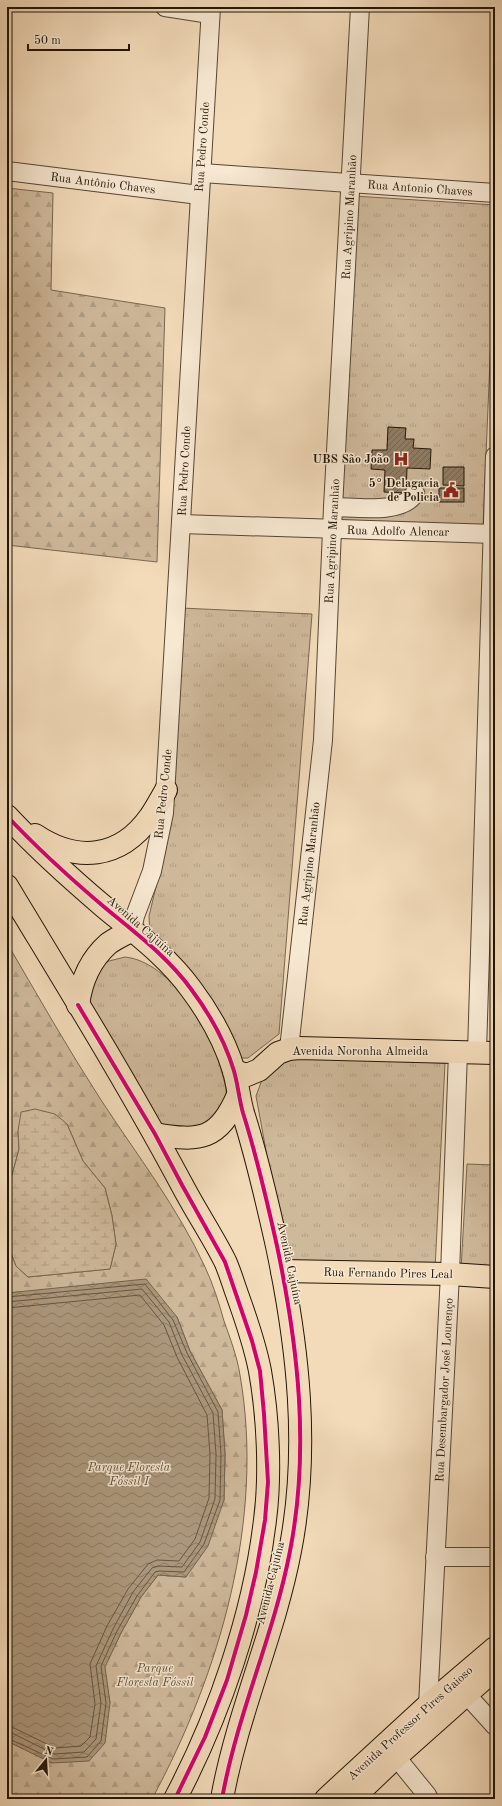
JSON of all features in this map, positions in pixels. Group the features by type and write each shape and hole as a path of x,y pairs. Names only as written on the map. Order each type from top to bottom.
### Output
{"main road":[{"path":"7,816 39,838 56,846 71,852 97,854 116,847 132,836 150,817 166,790"},
{"name":"Avenida Cajuína","path":"7,816 41,850 163,956 190,988 217,1029 234,1071 238,1096 268,1202 290,1312 296,1360 299,1442 297,1506 290,1552 276,1607 240,1725 223,1796"},
{"name":"Avenida Cajuína","path":"7,886 155,1134 226,1262 260,1370 267,1461 265,1520 246,1615 227,1680 205,1738 175,1799"},
{"path":"78,1005 82,982 92,963 108,944 132,930"},
{"name":"Avenida Noronha Almeida","path":"234,1071 247,1075 259,1070 278,1053 289,1049 477,1052"},
{"path":"155,1134 180,1138 196,1138 208,1134 224,1123 231,1113 238,1096"},
{"name":"Rua Fernando Pires Leal","path":"282,1271 450,1274 495,1277"},
{"name":"Avenida Professor Pires Gaioso","path":"326,1799 385,1760 428,1705 495,1648"},
{"path":"352,1799 385,1760 467,1694 495,1669"}],"street":[{"path":"165,7 211,10"},
{"name":"Rua Agripino Maranhão","path":"289,1049 323,740 333,507 360,7"},
{"name":"Rua Pedro Conde","path":"132,930 135,916 152,871 161,836 166,790 199,195 202,173 211,10"},
{"name":"Rua Antônio Chaves","path":"7,171 199,195"},
{"name":"Rua Antonio Chaves","path":"202,173 495,193"},
{"name":"Rua Desembargador José Lourenço","path":"428,1705 450,1274 477,1052 494,534 495,456"},
{"path":"333,507 394,508 405,503 412,498 415,493"},
{"name":"Rua Adolfo Alencar","path":"181,524 494,534"},
{"path":"435,1556 495,1557"},
{"path":"467,1694 495,1726"},
{"path":"385,1760 427,1795 429,1799"}],"green space":[{"path":"7,188 53,193 51,290 165,308 157,562 7,545"},
{"path":"354,196 495,205 495,241 483,527 337,521"},
{"path":"181,608 312,614 279,1034 248,1058 240,1058 150,940 149,916 161,866"},
{"name":"Parque Floresta Fóssil","path":"7,943 89,1081 170,1203 194,1245 208,1273 216,1294 239,1368 246,1429 246,1484 241,1539 231,1594 216,1647 198,1700 176,1751 152,1799 7,1799 7,1741 52,1763 110,1703 104,1667 141,1597 158,1575 186,1577 224,1500 225,1454 222,1410 190,1351 177,1317 20,1292 7,1293 7,1242 16,1266 28,1277 110,1269 116,1244 112,1216 105,1188 83,1161 67,1124 18,1131 19,1149 7,1194"},
{"path":"125,957 142,962 159,971 174,985 199,1020 217,1056 226,1088 225,1102 220,1111 200,1130 161,1127 85,1000 102,965 109,961"},
{"path":"282,1058 445,1063 435,1270 286,1260 256,1096 263,1077"},
{"path":"35,1109 55,1114 67,1124 83,1161 105,1188 112,1216 116,1244 110,1269 28,1277 16,1266 7,1242 7,1194 19,1149 18,1131 21,1112"},
{"path":"467,1164 495,1165 495,1271 461,1269"}],"water":[{"path":"146,1279 177,1317 190,1351 222,1410 225,1454 224,1500 208,1546 186,1577 158,1575 141,1597 121,1633 105,1667 110,1703 105,1743 89,1761 52,1763 7,1741 7,1293"}],"building":[{"name":"UBS São João","path":"388,427 406,428 405,439 414,439 413,448 431,449 430,469 407,468 406,493 384,492 385,470 371,469 372,450 387,450"},
{"path":"443,467 464,467 464,486 443,485"},
{"path":"439,488 464,488 464,502 439,502"}],"cycle path":[{"path":"7,816 66,874 161,955 182,977 204,1008 221,1038 234,1071 242,1108 266,1196 277,1246 291,1322 299,1398 300,1436 296,1513 290,1551 275,1613 237,1736 222,1799"},
{"path":"78,1005 155,1134 225,1262 252,1341 260,1371 268,1482 265,1520 256,1572 246,1615 227,1680 205,1737 175,1799"}],"place":[{"name":"UBS São João","path":"401,459"},
{"name":"5° Delagacia de Policia","path":"451,490"}],"park label":[{"name":"Parque Floresta Fóssil I","path":"129,1474"}]}
